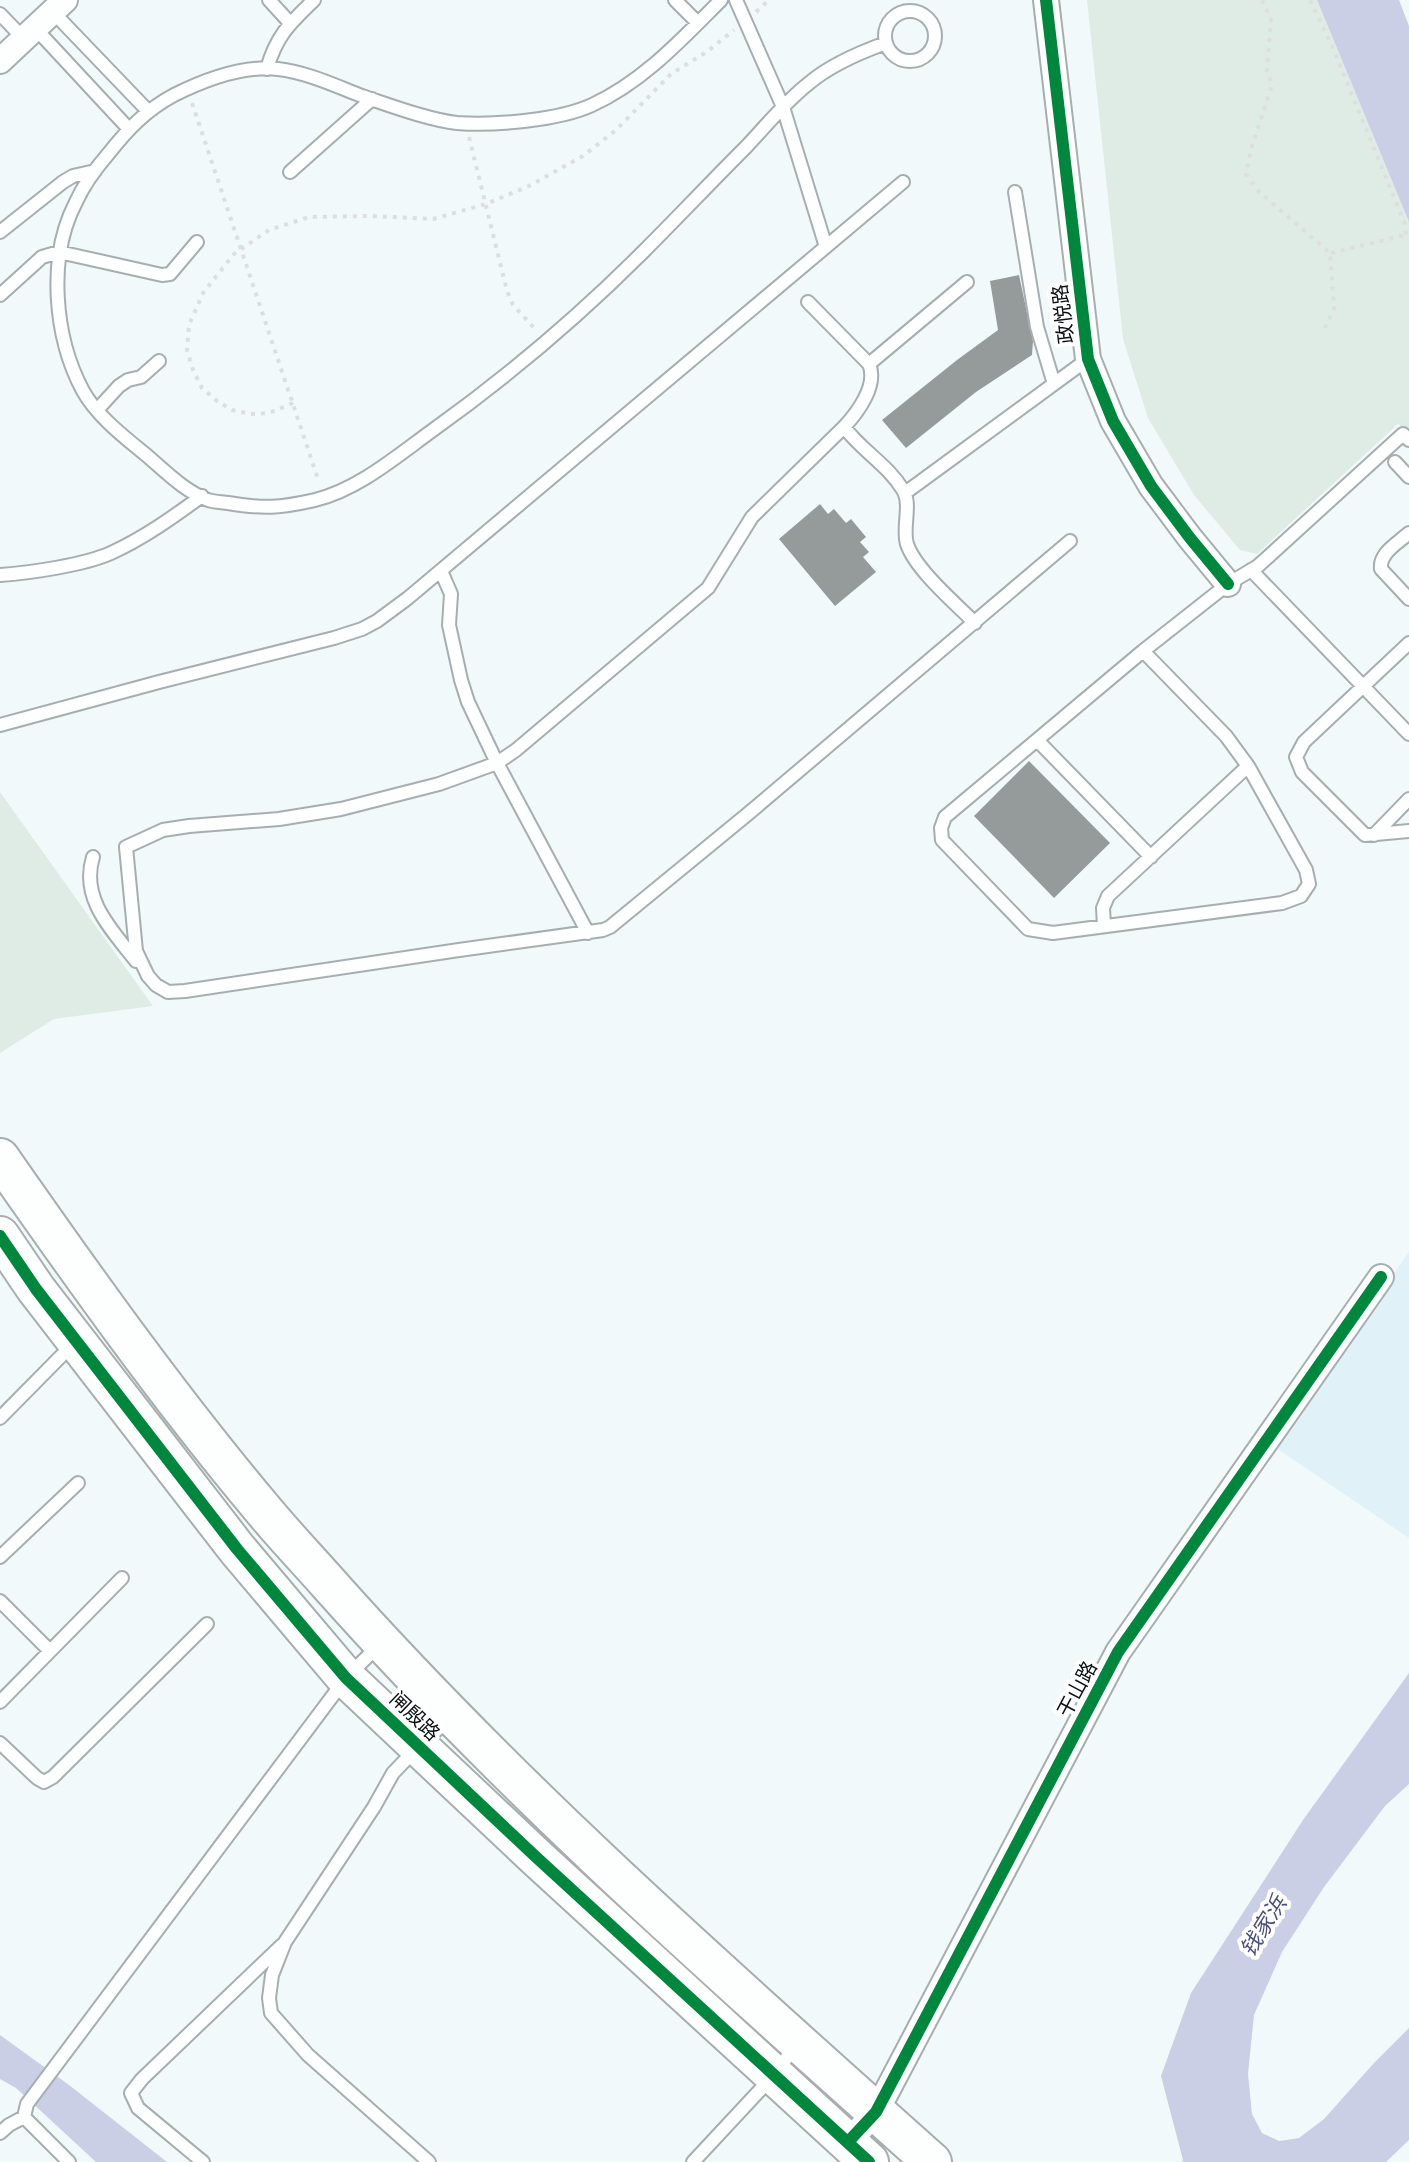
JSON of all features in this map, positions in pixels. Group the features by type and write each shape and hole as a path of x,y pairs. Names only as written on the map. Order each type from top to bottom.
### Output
{"main road":[{"name":"闸殷路","path":"0,1158 190,1419 262,1508 381,1642 626,1887 932,2162"},
{"name":"闸殷路","path":"0,1236 36,1289 237,1549 346,1678 858,2152"}],"street":[{"name":"政悦路","path":"1046,0 1088,359 1113,421 1151,486 1228,584"},
{"path":"0,61 44,20"},
{"name":"干山路","path":"858,2152 876,2112 1118,1652 1381,1277"}],"lane":[{"path":"269,0 290,23"},
{"path":"267,69 272,49 290,23 314,0"},
{"path":"675,0 698,23"},
{"path":"721,0 677,44 627,85 589,107 534,120 455,123 280,69 255,69 208,81 148,111 128,128 95,171 74,205 59,252 57,304 69,360 85,396 127,439 182,485 208,500 280,508 324,498 360,481 496,384 640,255 808,83 862,51 886,43"},
{"path":"736,0 783,107 826,247"},
{"path":"906,11 926,17 932,23 935,35 932,48 917,61 894,56 886,43 886,27 892,19 906,11"},
{"path":"0,14 44,20 148,111"},
{"path":"44,20 128,128"},
{"path":"290,172 372,99"},
{"path":"0,232 73,176 95,171"},
{"path":"0,725 334,638 377,621 441,571 903,182"},
{"path":"1015,192 1037,327 1054,384"},
{"path":"0,295 42,257 59,252 162,275 170,274 197,242"},
{"path":"869,364 967,282"},
{"path":"148,976 136,951 126,847 163,830 279,819 341,809 439,784 497,763 708,588 752,517 844,427 865,399 872,371 869,364 808,302"},
{"path":"905,493 1088,359"},
{"path":"97,410 119,386 141,377 159,361"},
{"path":"844,427 857,444 889,472 905,493 906,540 913,557 975,623"},
{"path":"1143,651 1226,736 1248,766 1306,870 1309,884 1301,896 1282,903 1053,933 1028,929 942,840 941,828 945,817 1143,651 1228,584 1251,570 1403,434 1409,440"},
{"path":"1395,462 1409,477"},
{"path":"0,575 60,566 108,554 153,531 202,496"},
{"path":"1409,533 1380,562 1381,569 1409,599"},
{"path":"93,857 90,883 103,917 148,976 168,992 603,930 1070,541"},
{"path":"1251,570 1409,734"},
{"path":"441,571 451,594 449,625 468,702 588,933"},
{"path":"1409,644 1304,742 1296,757 1302,772 1365,835 1409,831"},
{"path":"1037,740 1151,857"},
{"path":"1104,926 1103,908 1108,896 1248,766"},
{"path":"1374,835 1409,799"},
{"path":"0,1418 76,1340"},
{"path":"0,1557 78,1483"},
{"path":"0,1702 122,1578"},
{"path":"0,1601 50,1651"},
{"path":"0,1743 37,1778 44,1782 53,1777 207,1624"},
{"path":"3,2125 25,2110 346,1678 381,1642"},
{"path":"429,2162 308,2055 271,2013 269,1998 272,1975 285,1942 393,1773 452,1716"},
{"path":"203,2162 138,2108 131,2093 285,1942"},
{"path":"699,2159 774,2075 798,2042"},
{"path":"25,2110 69,2162"}],"path":[{"path":"293,403 269,413 250,414 232,410 202,388 193,370 187,350 189,325 203,293 234,254 269,230 309,217 433,219 486,204 529,186 583,156 616,130 671,74 708,51 769,0"},
{"path":"1262,0 1271,20 1267,70 1272,85 1246,174 1258,191 1330,253 1334,309 1323,332"},
{"path":"1310,0 1332,46 1408,237 1330,253"},
{"path":"187,90 324,498"},
{"path":"466,122 507,291 513,305 546,341"}],"shaded area":[{"path":"1087,0 1317,0 1409,222 1409,434 1398,424 1257,554 1240,550 1194,495 1148,418 1123,339"},
{"path":"0,792 153,1006 54,1019 0,1053"},
{"path":"1409,1252 1409,1538 1273,1446"}],"water":[{"path":"1317,0 1399,0 1409,26 1409,222"},
{"name":"钱家浜","path":"1409,1673 1409,1784 1385,1806 1324,1887 1282,1952 1254,2015 1248,2074 1252,2114 1262,2133 1279,2141 1299,2138 1324,2119 1409,2028 1409,2140 1386,2162 1182,2162 1161,2076 1191,1993 1303,1820"},
{"path":"0,2035 167,2162 96,2162 16,2088 0,2079"}],"building":[{"path":"1019,275 1033,341 1032,355 976,392 906,448 882,420 998,330 990,281"},
{"path":"820,504 828,514 834,509 846,523 851,519 866,537 860,542 869,552 863,557 876,572 835,606 779,539"},
{"path":"1029,761 1110,843 1054,898 974,816"}],"cycle path":[{"path":"1046,0 1088,359 1113,421 1151,486 1228,584"},
{"path":"0,1236 36,1289 237,1549 346,1678 869,2162"},
{"path":"848,2142 876,2112 1118,1652 1381,1277"}]}
